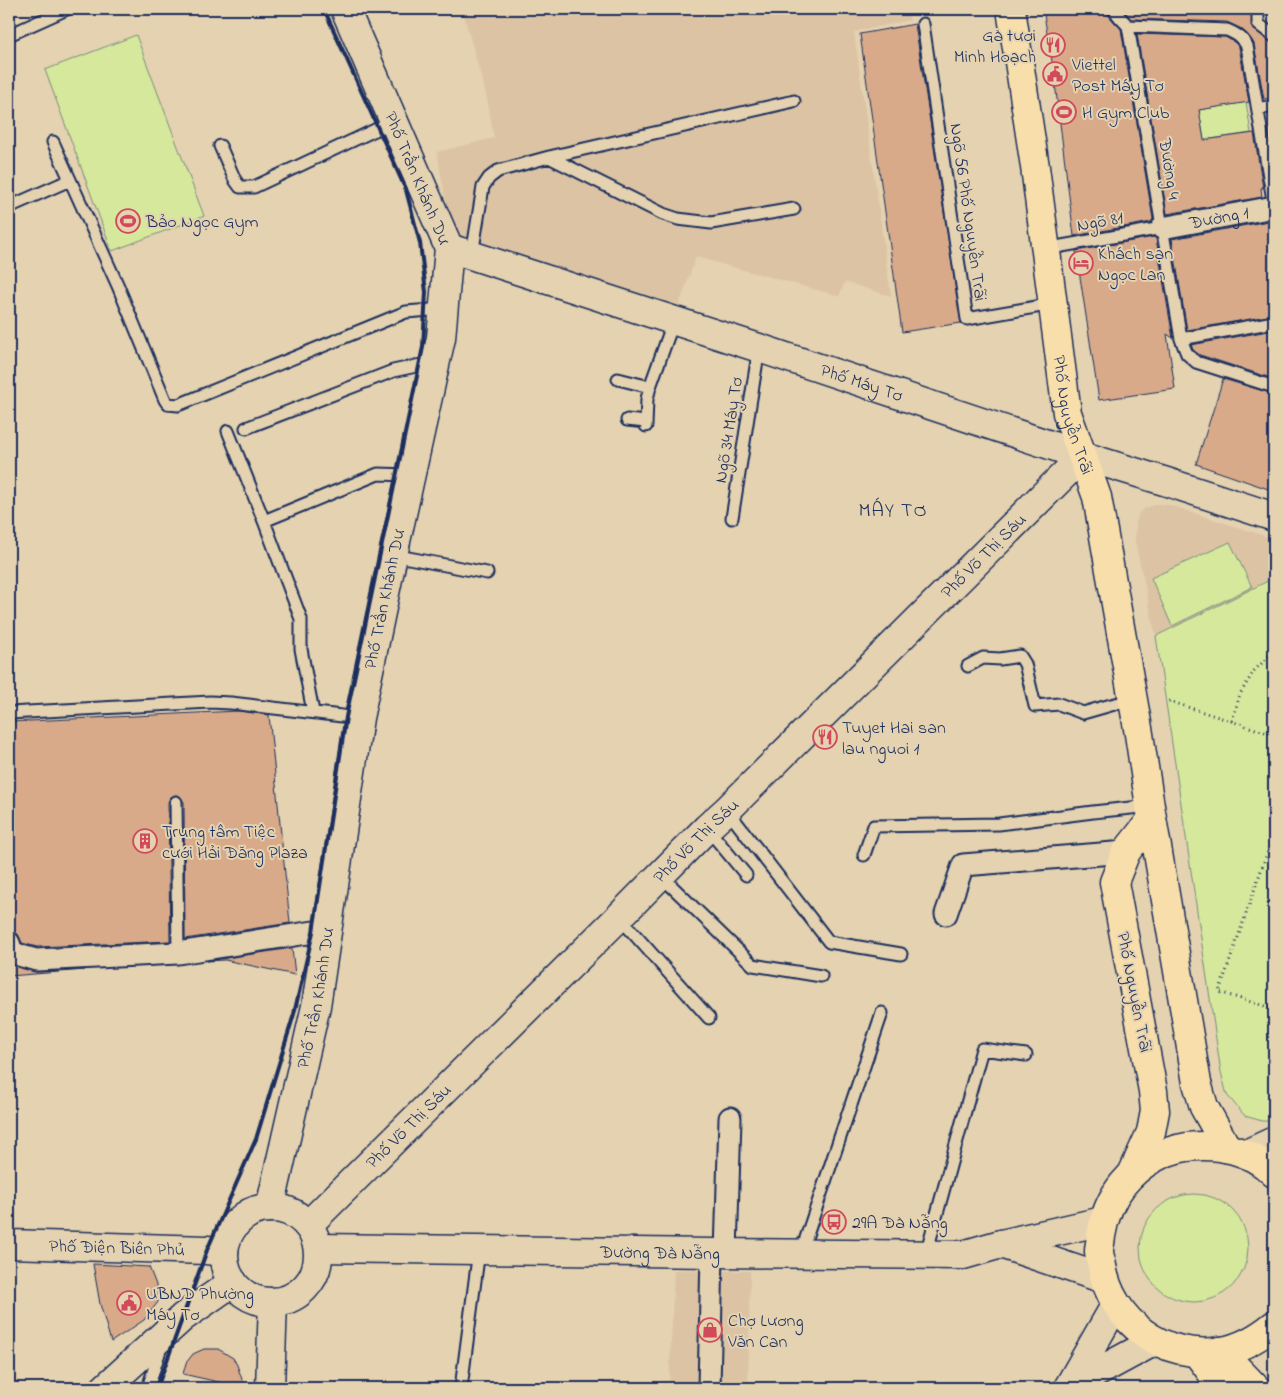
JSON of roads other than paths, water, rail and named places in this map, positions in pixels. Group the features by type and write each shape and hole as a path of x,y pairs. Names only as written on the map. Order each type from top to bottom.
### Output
{"main road":[{"name":"Phố Nguyễn Trãi","path":"1011,9 1035,167 1068,413 1097,497 1139,734 1197,1083 1204,1107 1236,1151"},
{"name":"Phố Nguyễn Trãi","path":"1133,1172 1151,1132 1155,1111 1153,1091 1114,882 1126,852 1151,812"},
{"path":"1274,1173 1268,1167 1236,1151 1202,1145 1177,1148 1153,1158 1133,1172 1114,1195 1103,1221 1099,1250 1104,1280 1116,1304 1133,1325 1155,1341 1175,1349 1209,1352 1242,1346 1262,1335 1274,1325"},
{"path":"1209,1352 1223,1388"},
{"path":"1209,1352 1256,1388"}],"street":[{"name":"Phố Trần Khánh Dư","path":"270,1208 316,1006 359,718 410,474 441,338 443,309 460,251 394,121 345,9"},
{"name":"Đường 1","path":"1162,228 1274,207"},
{"name":"Phố Máy Tơ","path":"460,251 1274,518"},
{"name":"Phố Võ Thị Sáu","path":"313,1236 619,917 1083,456"},
{"path":"946,914 963,865 1126,852"},
{"path":"9,942 12,952 36,960 178,953 327,930"},
{"path":"709,1388 730,1118"},
{"path":"1236,1151 1274,1141"},
{"path":"281,1208 291,1212 300,1218 313,1236 318,1260 315,1273 298,1294 286,1299 273,1302 258,1300 244,1293 233,1282 226,1270 224,1252 233,1226 240,1219 260,1209 281,1208"},
{"name":"Đường Đà Nẵng","path":"313,1236 479,1250 963,1254 1103,1221"},
{"name":"Phố Điện Biên Phủ","path":"9,1244 224,1252"},
{"path":"1001,1244 1104,1280"},
{"path":"106,1388 183,1317 233,1282"},
{"path":"270,1388 273,1302"},
{"path":"1116,1304 1068,1388 1155,1341"}],"lane":[{"path":"9,35 67,9"},
{"path":"1113,9 1118,17 1128,26 1227,30 1237,34 1244,40 1247,46 1274,207"},
{"path":"1258,9 1258,24 1274,36"},
{"name":"Ngõ 56 Phố Nguyễn Trãi","path":"923,24 968,319 1053,304"},
{"name":"Đường 4","path":"1128,26 1181,339"},
{"path":"460,251 483,187 489,178 498,171 549,157 794,101"},
{"path":"1258,109 1274,106"},
{"path":"220,146 240,187 254,187 394,121"},
{"path":"53,142 118,286 168,404 178,405 406,312 443,309"},
{"path":"549,157 663,214 678,219 711,223 794,209"},
{"path":"9,207 70,180"},
{"name":"Ngõ 81","path":"1045,249 1162,228"},
{"path":"627,420 646,424 647,399 650,386 674,320"},
{"path":"1274,322 1181,339 1187,354 1196,362 1274,387"},
{"name":"Ngõ 34 Máy Tơ","path":"732,518 759,348"},
{"path":"246,428 393,371 435,362"},
{"path":"618,379 650,386"},
{"path":"228,431 301,619 301,649 313,712"},
{"path":"264,520 378,474 410,474"},
{"path":"393,555 487,573"},
{"path":"968,666 983,658 1000,659 1020,656 1025,664 1035,706 1058,704 1084,713 1132,700"},
{"path":"9,713 210,702 359,718"},
{"path":"176,802 178,953"},
{"path":"727,810 829,942 901,954"},
{"path":"864,855 874,826 999,824 1094,812 1151,812"},
{"path":"707,828 746,875"},
{"path":"660,876 753,965 821,976"},
{"path":"619,917 709,1018"},
{"path":"803,1253 806,1238 882,1013"},
{"path":"926,1254 982,1049 1026,1055"},
{"path":"461,1388 479,1250"},
{"path":"148,1388 164,1335"}],"railway":[{"path":"157,1388 207,1250 256,1139 294,1014 313,932 346,717 423,347 426,292 420,243 406,190 324,9"}],"place":[{"name":"Gà tươi Minh Hoạch","path":"1053,45"},
{"name":"Viettel Post Máy Tơ","path":"1055,74"},
{"name":"H Gym Club","path":"1064,112"},
{"name":"Bảo Ngọc Gym","path":"128,221"},
{"name":"Khách sạn Ngọc Lan","path":"1081,263"},
{"name":"Tuyet Hai san lau nguoi 1","path":"825,737"},
{"name":"Trung tâm Tiệc cưới Hải Đăng Plaza","path":"145,841"},
{"name":"29A Đà Nẵng","path":"834,1222"},
{"name":"UBND Phường Máy Tơ","path":"129,1303"},
{"name":"Chợ Lương Văn Can","path":"710,1330"}],"district":[{"name":"MÁY TƠ","path":"893,509"}]}
